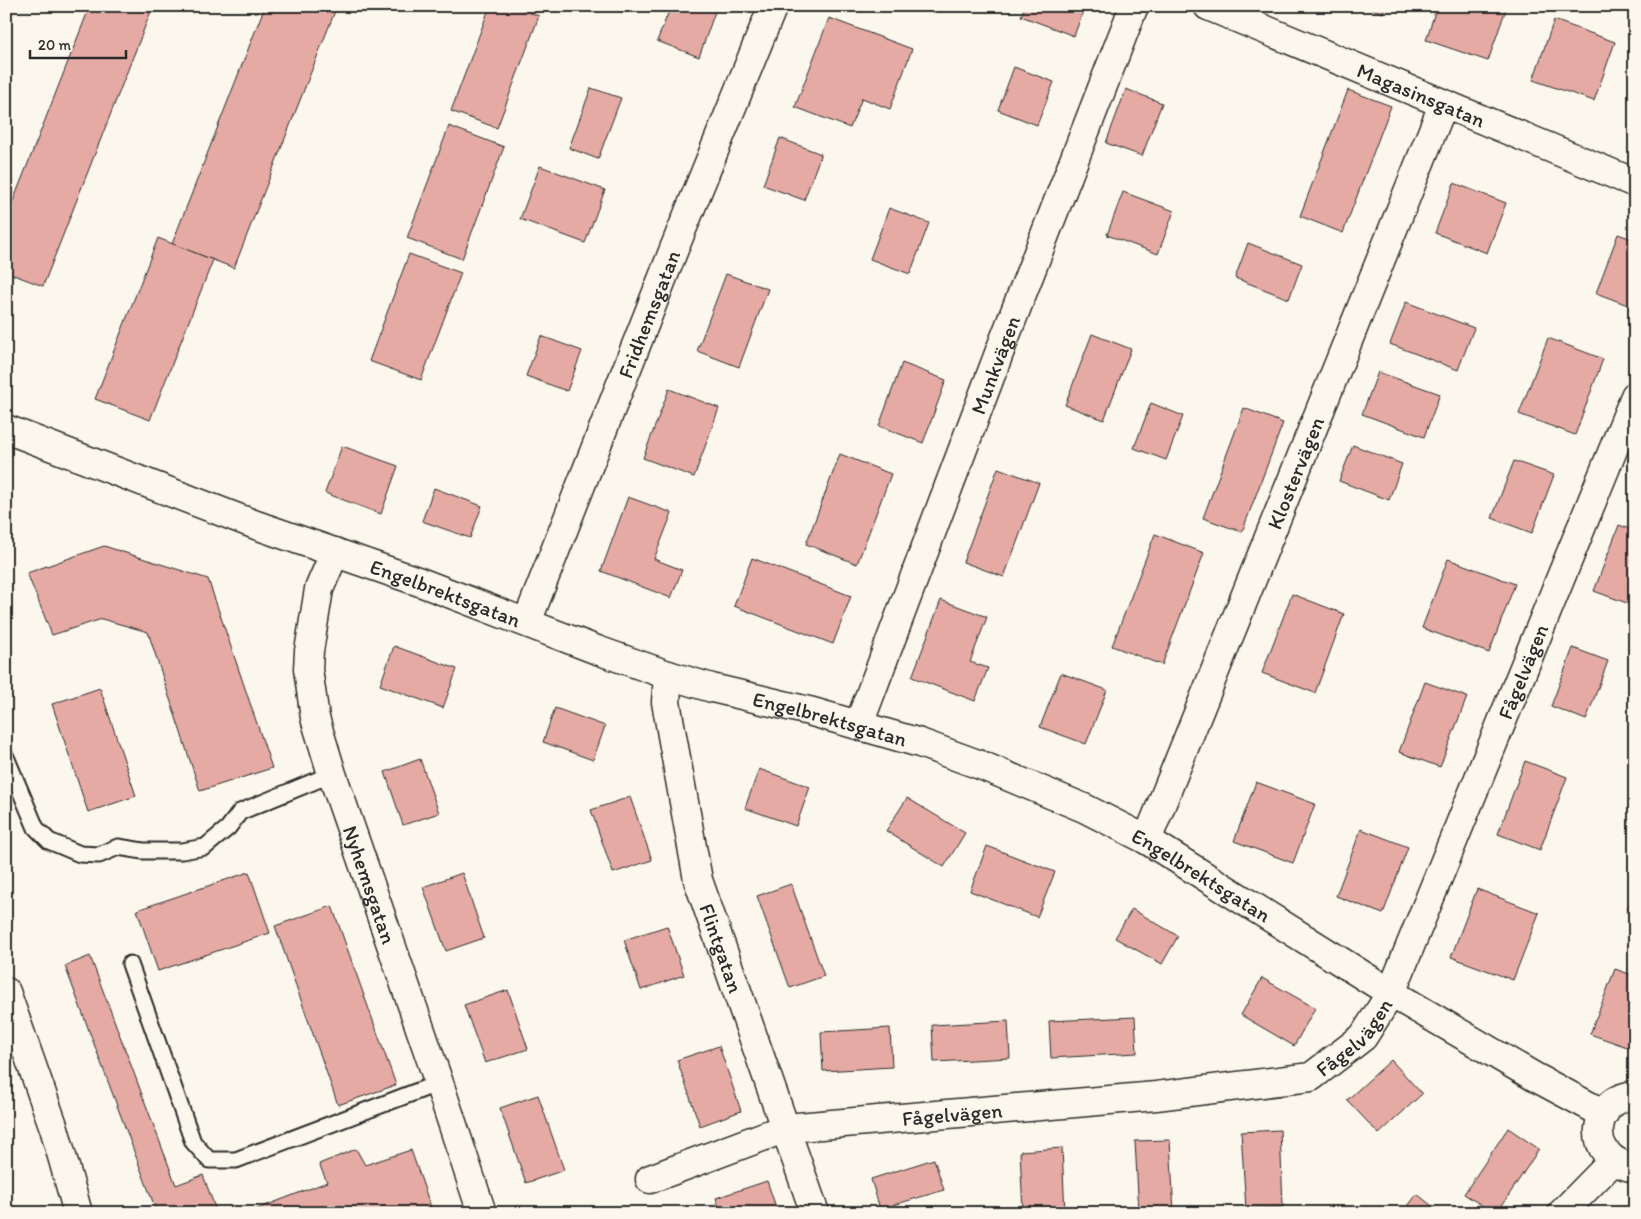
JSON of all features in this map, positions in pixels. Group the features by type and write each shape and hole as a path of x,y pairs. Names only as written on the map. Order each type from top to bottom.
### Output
{"street":[{"name":"Fridhemsgatan","path":"527,622 674,249 773,6"},
{"name":"Munkvägen","path":"859,724 1004,340 1134,6"},
{"name":"Magasinsgatan","path":"1208,6 1635,183"},
{"name":"Klostervägen","path":"1146,840 1443,105"},
{"name":"Fågelvägen","path":"650,1179 786,1128 1156,1096 1311,1077 1363,1037 1391,993 1635,396"},
{"name":"Engelbrektsgatan","path":"6,429 256,525 527,622 668,675 859,724 920,743 983,766 1084,808 1146,840 1391,993 1533,1076 1604,1114"},
{"name":"Nyhemsgatan","path":"334,552 319,589 309,651 308,670 315,718 332,774 482,1213"},
{"name":"Flintgatan","path":"668,675 666,702 698,880 815,1213"},
{"path":"6,992 54,1128 78,1213"},
{"path":"1562,1213 1624,1165 1606,1153 1601,1144 1599,1134 1600,1123 1611,1105 1620,1098 1635,1096"},
{"path":"54,1128 92,1213"}],"lane":[{"path":"6,757 36,828 49,841 80,854 99,855 118,847 153,852 182,851 205,847 228,828 240,812 332,774"},
{"path":"130,964 193,1142 209,1160 236,1160 439,1083"}],"building":[{"path":"90,6 153,6 43,286 6,272 6,219"},
{"path":"265,6 337,6 234,268 172,244"},
{"path":"490,6 513,6 539,16 497,128 451,111"},
{"path":"671,6 717,6 699,57 657,41"},
{"path":"1025,6 1085,6 1074,36 1021,16"},
{"path":"1364,6 1385,6 1383,13"},
{"path":"1437,6 1507,6 1488,61 1426,40"},
{"path":"829,18 912,49 890,109 862,98 850,128 795,107"},
{"path":"1554,20 1615,42 1594,101 1533,80"},
{"path":"1014,67 1054,82 1037,125 998,110"},
{"path":"591,88 621,98 598,159 569,148"},
{"path":"1126,89 1162,103 1142,156 1106,143"},
{"path":"1348,90 1391,106 1343,233 1300,216"},
{"path":"449,126 504,147 462,259 407,238"},
{"path":"780,138 821,154 804,200 763,185"},
{"path":"540,166 605,190 585,243 520,219"},
{"path":"1454,183 1506,203 1487,253 1435,233"},
{"path":"1123,192 1174,211 1158,254 1107,235"},
{"path":"889,208 929,223 910,274 870,259"},
{"path":"1618,234 1635,240 1635,303 1633,307 1596,293"},
{"path":"158,238 213,260 150,420 95,399"},
{"path":"1248,243 1302,264 1289,299 1235,278"},
{"path":"409,254 461,273 421,380 369,361"},
{"path":"726,274 768,289 739,367 697,351"},
{"path":"1406,302 1474,328 1458,370 1390,344"},
{"path":"1092,334 1131,349 1104,420 1065,405"},
{"path":"541,336 582,351 567,391 526,376"},
{"path":"1548,338 1603,359 1575,435 1519,414"},
{"path":"902,363 946,380 923,443 879,426"},
{"path":"1378,372 1440,394 1424,437 1362,414"},
{"path":"669,389 719,408 694,477 643,458"},
{"path":"1151,403 1183,416 1166,460 1134,448"},
{"path":"1244,408 1283,423 1242,532 1203,518"},
{"path":"1353,445 1402,464 1389,500 1339,481"},
{"path":"342,446 398,466 381,514 325,493"},
{"path":"840,454 891,474 857,564 806,544"},
{"path":"1514,461 1554,475 1532,533 1492,518"},
{"path":"998,468 1039,483 1004,577 963,562"},
{"path":"434,488 482,506 470,538 422,521"},
{"path":"628,497 672,513 654,559 682,570 671,598 601,571"},
{"path":"1619,525 1635,531 1635,606 1594,591"},
{"path":"1155,534 1204,553 1162,665 1112,646"},
{"path":"104,546 208,579 272,768 200,791 148,632 102,619 52,635 27,573"},
{"path":"752,558 851,596 833,644 734,606"},
{"path":"1448,559 1515,584 1489,653 1422,628"},
{"path":"1292,594 1344,614 1315,693 1262,673"},
{"path":"941,600 987,617 970,662 988,668 975,701 912,677"},
{"path":"394,646 457,669 443,708 380,685"},
{"path":"1573,648 1608,661 1586,720 1551,706"},
{"path":"1061,673 1107,690 1086,744 1040,727"},
{"path":"1425,682 1467,697 1440,767 1399,752"},
{"path":"100,688 136,796 88,812 52,704"},
{"path":"555,708 605,726 593,760 543,742"},
{"path":"420,759 439,813 403,825 385,772"},
{"path":"1525,761 1567,777 1540,850 1498,834"},
{"path":"759,769 810,787 796,826 745,808"},
{"path":"1256,782 1315,804 1293,863 1234,841"},
{"path":"630,797 652,860 613,873 591,810"},
{"path":"907,798 965,833 944,867 886,831"},
{"path":"1361,829 1408,847 1383,914 1336,896"},
{"path":"987,846 1055,872 1037,917 970,891"},
{"path":"249,872 270,933 158,971 137,910"},
{"path":"462,873 484,938 446,951 423,887"},
{"path":"791,884 824,976 790,988 757,896"},
{"path":"1635,888 1635,916 1626,912"},
{"path":"1477,889 1539,913 1513,980 1451,957"},
{"path":"332,906 396,1085 338,1105 275,926"},
{"path":"1132,909 1178,936 1162,964 1115,938"},
{"path":"667,926 684,975 641,990 624,940"},
{"path":"90,956 176,1185 203,1175 217,1213 157,1213 65,966"},
{"path":"1615,969 1635,976 1635,1035 1630,1048 1590,1034"},
{"path":"1262,978 1315,1008 1294,1046 1241,1015"},
{"path":"508,990 528,1049 485,1063 464,1005"},
{"path":"1135,1017 1137,1053 1051,1058 1049,1021"},
{"path":"1008,1021 1010,1058 934,1062 932,1025"},
{"path":"890,1028 892,1067 823,1071 821,1032"},
{"path":"719,1046 741,1111 700,1126 677,1060"},
{"path":"1391,1060 1422,1094 1379,1134 1347,1100"},
{"path":"538,1095 564,1170 526,1183 500,1108"},
{"path":"1508,1128 1539,1149 1497,1213 1494,1213 1464,1194"},
{"path":"1280,1130 1283,1207 1246,1209 1241,1132"},
{"path":"1170,1140 1174,1213 1139,1213 1135,1141"},
{"path":"1062,1148 1065,1213 1023,1213 1020,1151"},
{"path":"356,1149 365,1165 411,1150 433,1213 253,1213 252,1211 327,1182 319,1164"},
{"path":"934,1159 944,1190 880,1209 871,1179"},
{"path":"767,1181 778,1213 721,1213 716,1198"},
{"path":"1417,1194 1441,1213 1403,1213"}]}
